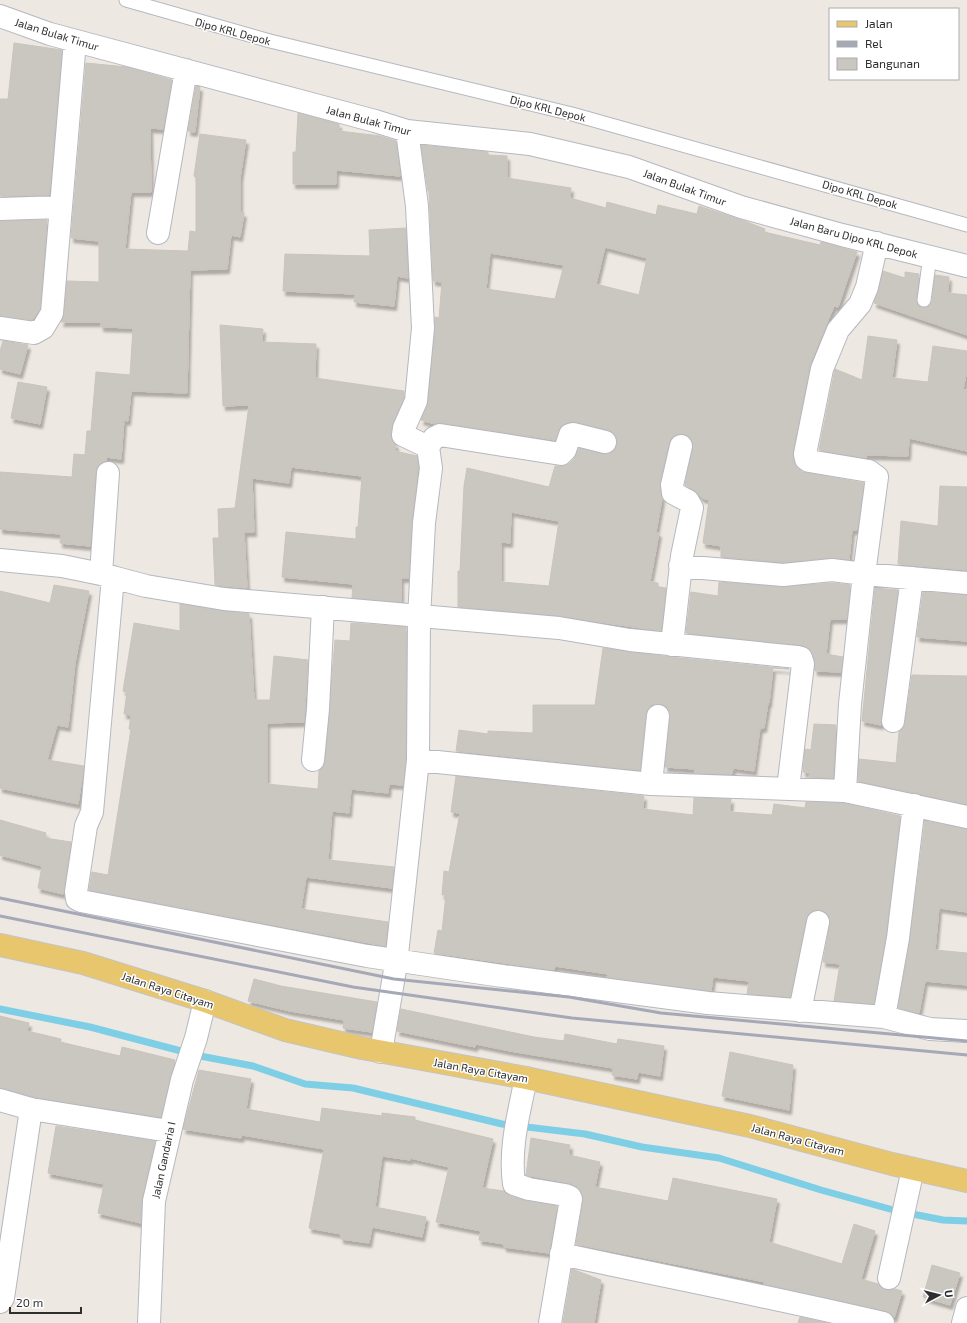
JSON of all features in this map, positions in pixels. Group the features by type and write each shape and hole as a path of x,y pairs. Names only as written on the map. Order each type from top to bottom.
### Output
{"main road":[{"name":"Jalan Raya Citayam","path":"0,945 83,963 205,1001 284,1030 525,1084 750,1126 911,1175 967,1181"}],"street":[{"name":"Jalan Bulak Timur","path":"0,16 50,34 407,131 530,144 629,167 741,207"},
{"path":"0,328 34,333 43,328 52,313 75,41"},
{"path":"158,233 186,70"},
{"path":"407,131 417,206 422,328 416,401 404,428 403,436 428,447"},
{"path":"0,209 61,207"},
{"name":"Jalan Baru Dipo KRL Depok","path":"741,207 967,266"},
{"path":"846,791 850,704 864,574 877,477 869,471 808,461 805,454 822,370 838,330 860,304 867,287 877,243"},
{"path":"381,1052 396,960 418,760 419,618 424,523 431,468 428,447 434,438 440,435 561,454 565,450 570,435 573,434 605,442"},
{"path":"672,645 680,566 692,508 688,501 673,493 672,485 681,446"},
{"path":"108,473 107,575 92,812 86,826 76,892 77,899 158,917 396,960 708,1002 884,1017 930,1029 967,1031"},
{"path":"0,560 62,566 107,575 146,586 224,599 322,607 364,613 419,618 559,628 672,645 797,657 803,660 788,789"},
{"path":"680,566 783,575 832,570 967,583"},
{"path":"893,721 912,578"},
{"path":"313,760 318,709 322,607"},
{"path":"651,784 658,716"},
{"path":"418,760 651,784 846,791 967,818"},
{"path":"884,1017 898,938 914,805"},
{"path":"800,1011 818,922"},
{"name":"Jalan Gandaria I","path":"149,1323 154,1201 182,1080 196,1038 205,1001"},
{"path":"525,1084 513,1154 514,1184 518,1187 570,1197 550,1323"},
{"path":"0,1100 31,1109 169,1132"},
{"path":"0,1302 4,1292 31,1109"},
{"path":"889,1278 911,1175"},
{"path":"561,1254 685,1281 780,1299 883,1323"},
{"path":"963,1323 967,1308"}],"lane":[{"name":"Dipo KRL Depok","path":"126,0 270,41 572,114 967,225"},
{"path":"924,300 930,256"}],"building":[{"path":"14,43 62,50 49,195 0,196 0,99 8,99"},
{"path":"86,63 127,67 172,80 163,129 150,128 151,192 131,192 125,249 188,251 190,231 196,232 196,177 194,176 200,134 246,140 240,178 240,212 244,213 240,237 231,235 227,269 190,270 187,393 131,391 128,421 124,420 121,459 106,457 106,461 98,466 96,472 90,546 60,543 61,534 0,529 0,472 72,477 74,454 85,455 87,431 91,431 96,372 130,375 133,328 101,327 101,322 61,322 64,314 67,281 99,282 99,241 71,238"},
{"path":"196,86 200,87 195,132 188,131"},
{"path":"298,113 339,124 339,131 380,136 396,141 400,176 336,170 336,184 293,184 293,152 296,152"},
{"path":"421,145 488,152 488,155 507,156 507,178 571,188 570,198 606,208 607,202 656,215 658,205 697,214 699,206 765,229 764,232 820,245 821,242 857,252 838,307 834,306 810,364 793,452 794,462 802,472 864,483 857,530 852,530 849,560 831,558 783,562 721,557 721,546 703,543 709,500 702,498 694,490 685,485 693,443 689,437 683,434 678,434 672,437 669,443 660,482 662,499 656,532 659,533 650,582 658,583 658,587 666,588 661,631 560,616 458,607 458,571 460,571 464,486 467,468 549,487 555,466 565,466 570,463 574,459 579,448 608,454 614,450 617,445 617,439 614,433 608,430 576,422 569,422 561,426 555,440 442,423 435,424 421,420 428,402 435,317 439,318 442,282 433,281 428,191","holes":["605,247 647,258 639,295 596,284","490,253 564,265 555,299 486,289","511,512 559,521 549,586 501,582 501,542 510,543"]},
{"path":"47,220 40,309 32,320 0,316 0,221"},
{"path":"406,228 408,278 397,276 394,306 354,302 355,294 283,291 285,254 370,256 369,230"},
{"path":"883,271 905,278 905,272 919,274 916,299 919,306 923,308 930,305 932,301 935,275 949,277 948,293 967,295 967,335 874,303"},
{"path":"220,325 263,329 262,342 316,344 315,378 404,391 404,398 392,426 392,440 396,445 395,451 417,456 418,468 412,521 409,578 401,578 401,602 352,598 353,584 282,577 286,532 356,539 356,527 358,527 362,476 291,467 289,483 252,478 254,532 244,532 247,588 215,585 213,538 219,538 218,509 235,508 249,405 223,406"},
{"path":"868,336 897,340 892,378 928,382 933,346 967,351 967,370 963,390 967,390 967,451 909,438 908,456 866,455 866,458 819,450 835,369 862,380"},
{"path":"3,341 28,345 20,374 0,369 0,351"},
{"path":"18,382 47,387 40,424 11,418"},
{"path":"940,486 967,487 967,570 898,564 901,521 938,526"},
{"path":"719,582 782,587 832,583 850,585 847,619 830,619 826,654 843,657 841,672 815,671 813,654 804,646 686,633 691,592 718,596"},
{"path":"54,585 89,591 75,663 68,727 57,725 47,760 84,766 78,804 0,788 0,591 50,603"},
{"path":"875,588 898,590 881,725 862,721"},
{"path":"923,592 967,595 967,641 917,637"},
{"path":"180,604 249,614 254,700 270,700 274,656 308,660 304,722 267,723 267,784 318,789 319,771 323,767 325,761 335,640 350,641 351,623 406,627 406,759 403,785 389,784 388,793 351,789 349,813 332,811 328,860 394,867 392,888 306,877 301,909 388,922 385,946 89,890 92,872 108,875 131,729 129,729 131,715 124,714 127,692 123,691 134,623 180,631"},
{"path":"603,648 670,657 789,669 773,668 769,703 764,728 760,728 754,771 733,768 732,774 695,773 695,769 665,767 670,711 666,706 659,704 653,704 648,708 646,714 640,770 456,751 459,730 488,734 488,731 533,733 533,705 595,705"},
{"path":"912,675 967,676 967,804 858,781 859,759 896,763 899,732 905,723"},
{"path":"814,724 836,725 833,778 809,777 810,773 803,772 805,749 811,750"},
{"path":"456,776 644,796 643,809 693,815 694,798 731,799 730,812 772,815 774,804 805,808 806,802 843,803 900,816 886,936 874,1004 834,1001 840,964 823,962 830,918 827,913 820,910 814,910 809,913 806,920 790,997 747,994 749,981 713,977 711,991 709,991 607,977 608,974 555,966 554,970 434,953 438,930 442,931 446,895 442,895 444,871 449,872 460,813 451,812"},
{"path":"0,820 46,833 45,838 71,842 63,894 38,888 42,866 0,855"},
{"path":"925,821 967,829 967,912 939,908 935,950 967,953 967,985 925,981 919,1013 898,1008 910,939"},
{"path":"254,979 281,986 377,1002 372,1032 343,1028 344,1020 290,1011 248,1001"},
{"path":"401,1009 534,1037 564,1041 565,1034 617,1044 618,1039 664,1046 660,1076 638,1072 637,1079 612,1075 613,1068 476,1044 475,1047 397,1031"},
{"path":"0,1016 29,1023 27,1031 61,1039 60,1042 120,1056 122,1047 175,1060 161,1117 34,1097 0,1088"},
{"path":"730,1052 793,1065 789,1110 722,1096"},
{"path":"199,1070 251,1079 246,1109 320,1122 322,1108 382,1116 382,1113 415,1117 415,1120 493,1139 482,1188 504,1191 510,1196 527,1201 557,1206 549,1253 504,1247 504,1244 479,1240 481,1231 436,1222 449,1167 410,1158 410,1160 382,1156 375,1207 426,1217 422,1237 372,1227 369,1243 341,1239 341,1234 309,1228 324,1149 242,1135 241,1138 183,1129"},
{"path":"56,1126 155,1141 142,1198 141,1223 98,1213 104,1184 48,1173"},
{"path":"531,1138 570,1145 569,1155 600,1162 595,1187 668,1201 673,1178 777,1199 769,1242 842,1264 854,1224 875,1231 861,1279 878,1284 886,1290 895,1289 902,1291 894,1318 886,1311 764,1284 765,1282 576,1244 583,1201 582,1193 575,1186 569,1183 526,1175"},
{"path":"932,1265 960,1273 950,1305 923,1297"},
{"path":"572,1269 601,1280 594,1323 563,1323"},
{"path":"800,1317 827,1323 798,1323"}],"waterway":[{"path":"0,1009 90,1027 200,1056 253,1066 305,1084 353,1088 502,1124 585,1134 642,1147 719,1158 821,1190 897,1211 943,1220 967,1221"}],"railway":[{"path":"0,898 394,979 569,997 661,1013 967,1041"},
{"path":"0,916 353,987 572,1018 967,1055"}]}
